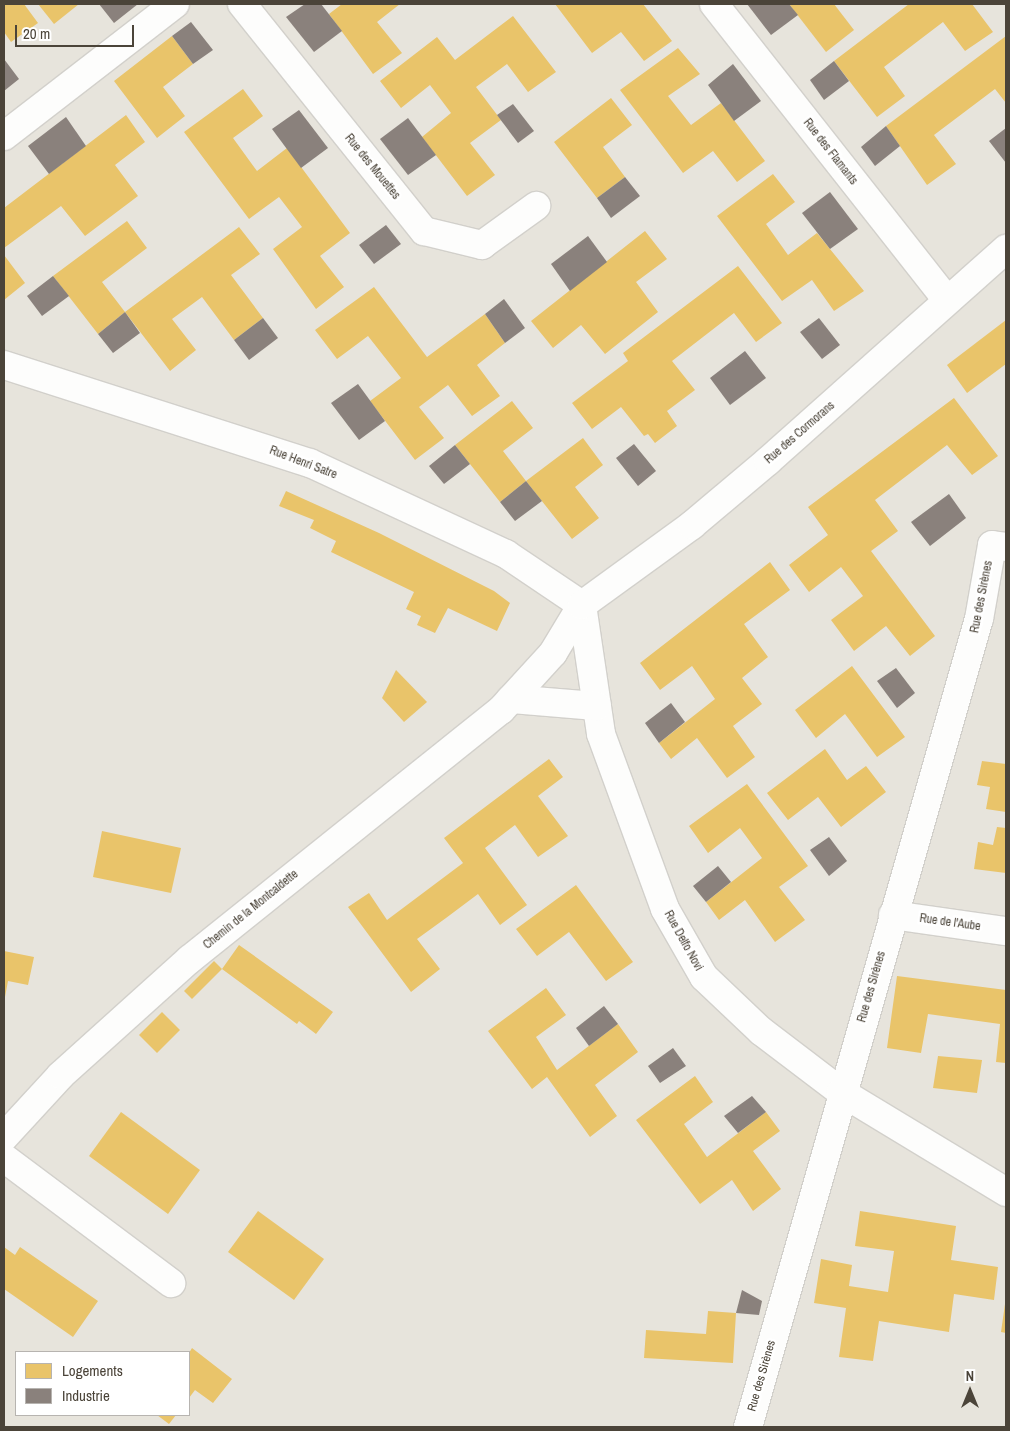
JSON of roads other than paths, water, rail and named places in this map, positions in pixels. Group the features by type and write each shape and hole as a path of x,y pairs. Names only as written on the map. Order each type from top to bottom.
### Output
{"street":[{"path":"4,136 175,4"},
{"name":"Rue des Mouettes","path":"242,4 424,231 482,245 536,206"},
{"name":"Rue des Flamants","path":"714,4 946,299"},
{"name":"Rue des Cormorans","path":"582,605 730,493 851,389 946,299 1006,249"},
{"name":"Rue Henri Satre","path":"4,365 310,463 506,554 582,605"},
{"name":"Rue des Sirènes","path":"748,1427 841,1092 999,546"},
{"name":"Chemin de la Montcaldette","path":"4,1137 62,1075 190,959 511,699 553,653 582,605"},
{"name":"Rue Delfo Novi","path":"582,605 600,734 665,909 704,977 761,1031 841,1092 1006,1192"},
{"path":"511,699 597,706"},
{"name":"Rue de l'Aube","path":"893,915 1006,931"},
{"path":"4,1158 172,1283"}]}
